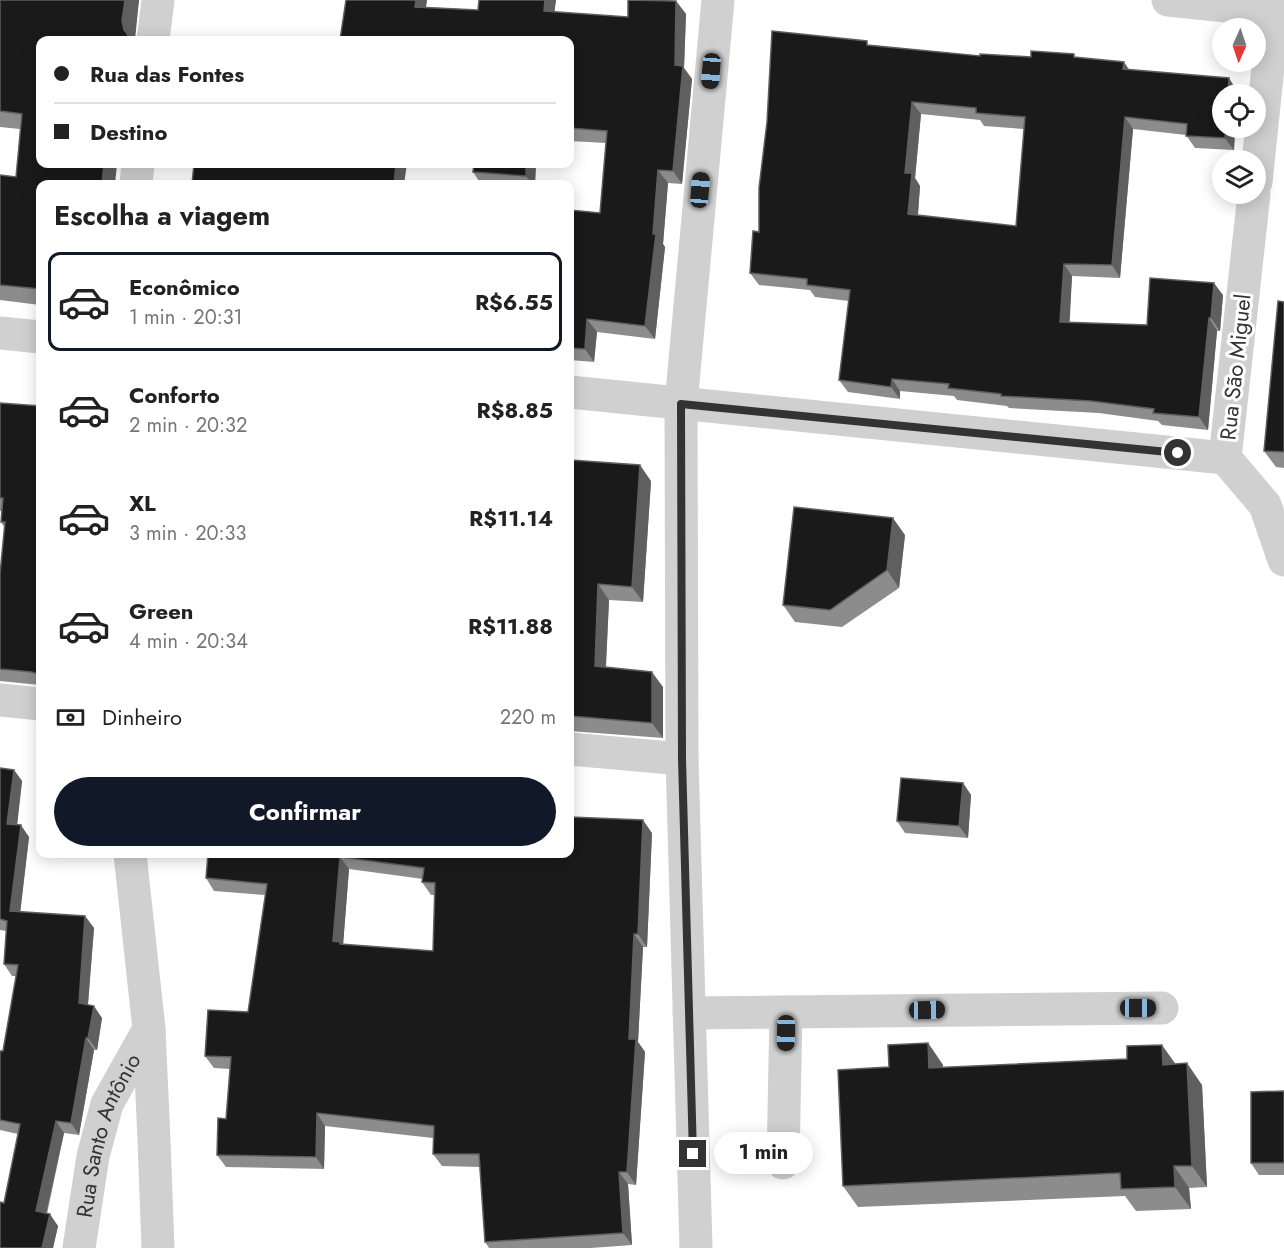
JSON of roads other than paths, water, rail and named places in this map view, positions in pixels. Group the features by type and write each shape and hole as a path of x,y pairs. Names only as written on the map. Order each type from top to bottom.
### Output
{"street":[{"path":"154,36 158,0"},
{"path":"696,1248 682,759 681,404 718,0"},
{"path":"1168,0 1275,6 1259,150"},
{"name":"Rua São Miguel","path":"1253,204 1226,458 1265,505 1284,560"},
{"path":"0,333 36,337"},
{"path":"574,392 1226,458"},
{"path":"0,700 36,704"},
{"path":"574,749 682,759"},
{"name":"Rua Santo Antônio","path":"130,858 148,1029 158,1248"},
{"path":"689,1013 1162,1008"},
{"path":"783,1163 786,1012"},
{"name":"Rua Santo Antônio","path":"79,1248 93,1156 107,1104 148,1029"}]}
